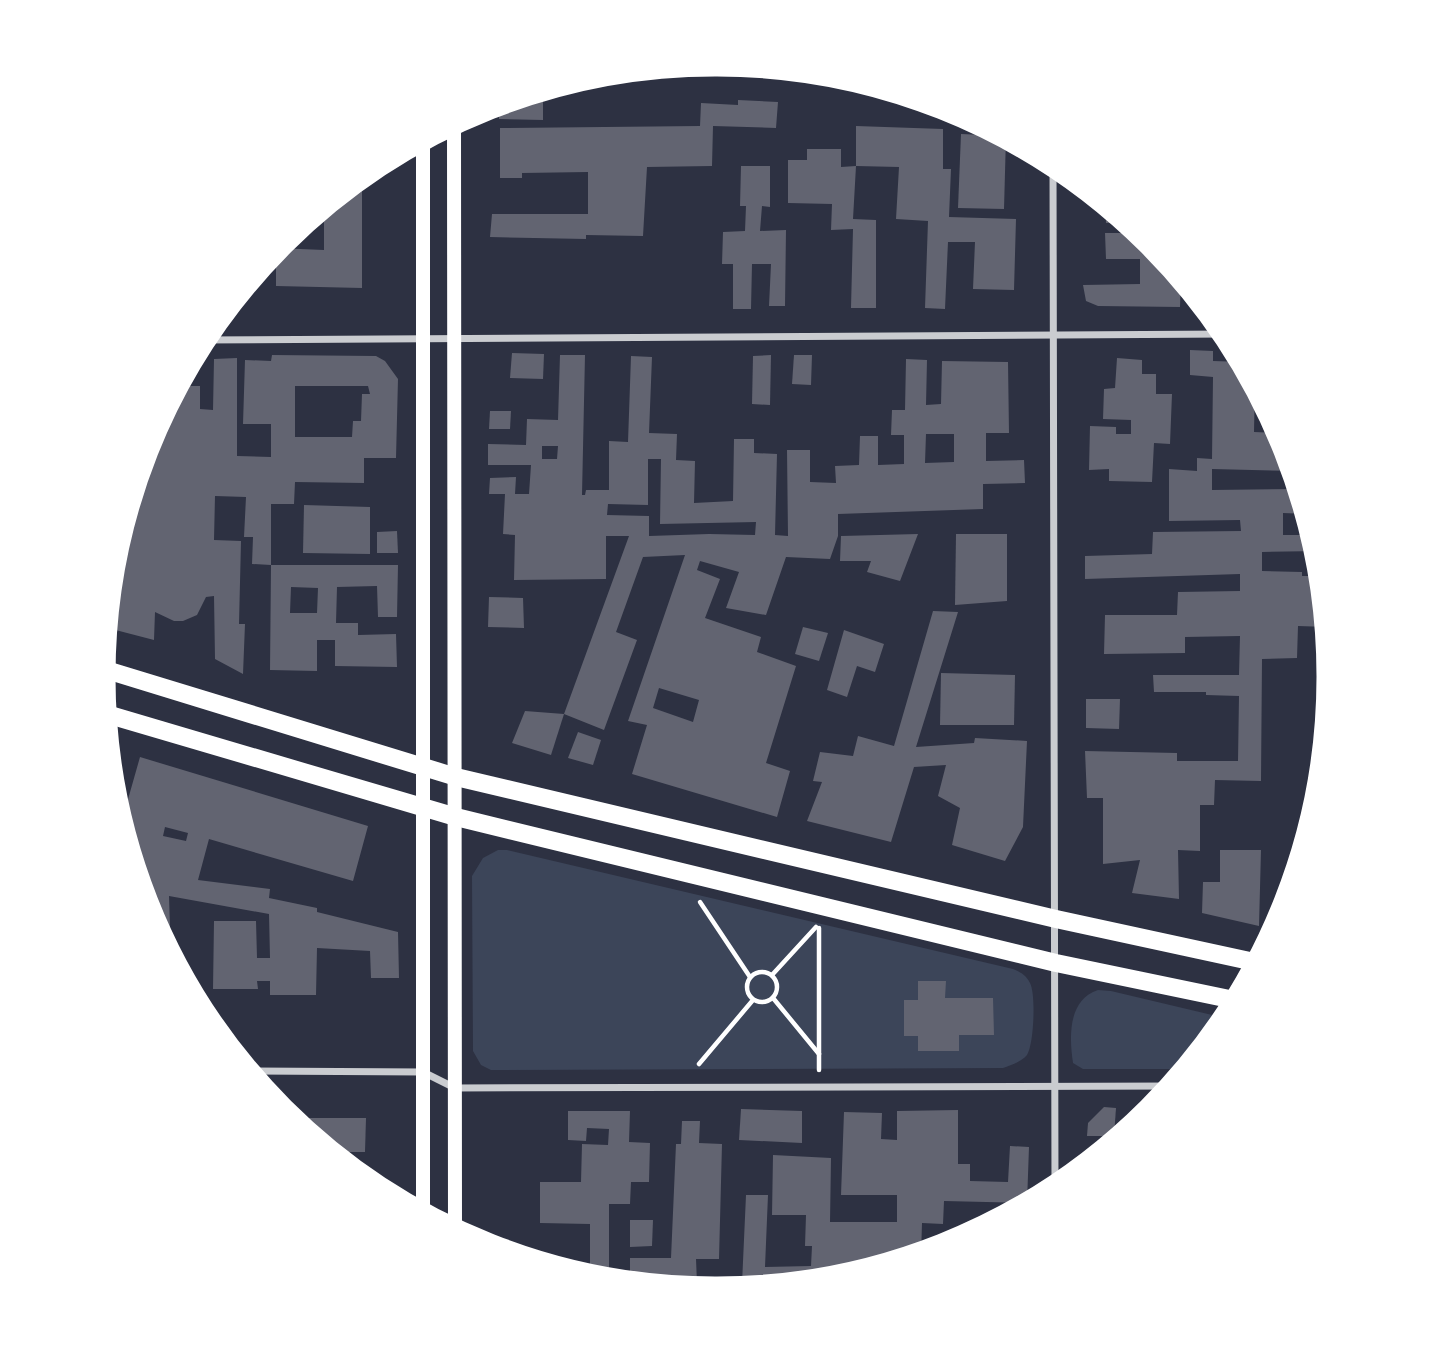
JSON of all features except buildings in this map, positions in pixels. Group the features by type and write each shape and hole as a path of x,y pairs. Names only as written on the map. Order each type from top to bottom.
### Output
{"main road":[{"path":"454,132 455,1222"},
{"path":"423,148 423,1205"},
{"path":"111,671 456,777 1056,919 1249,961"},
{"path":"113,716 456,817 1056,962 1228,999"}],"street":[{"path":"1053,175 1055,1177"},
{"path":"214,340 1214,334"},
{"path":"258,1071 423,1072 455,1088 1161,1086"}],"path":[{"path":"700,902 750,976 747,991 753,1000 763,1003 773,998 777,989 772,975"},
{"path":"772,975 819,924 819,1070"},
{"path":"750,976 759,972 772,975"},
{"path":"773,998 819,1054"},
{"path":"699,1065 753,1000"}],"shaded area":[{"path":"498,850 1013,969 1027,978 1032,989 1033,1019 1027,1055 1003,1068 491,1070 481,1065 473,1051 472,876 483,858"},
{"path":"1098,990 1111,991 1216,1016 1176,1069 1083,1069 1073,1063 1071,1031 1076,1010 1088,995"}]}
